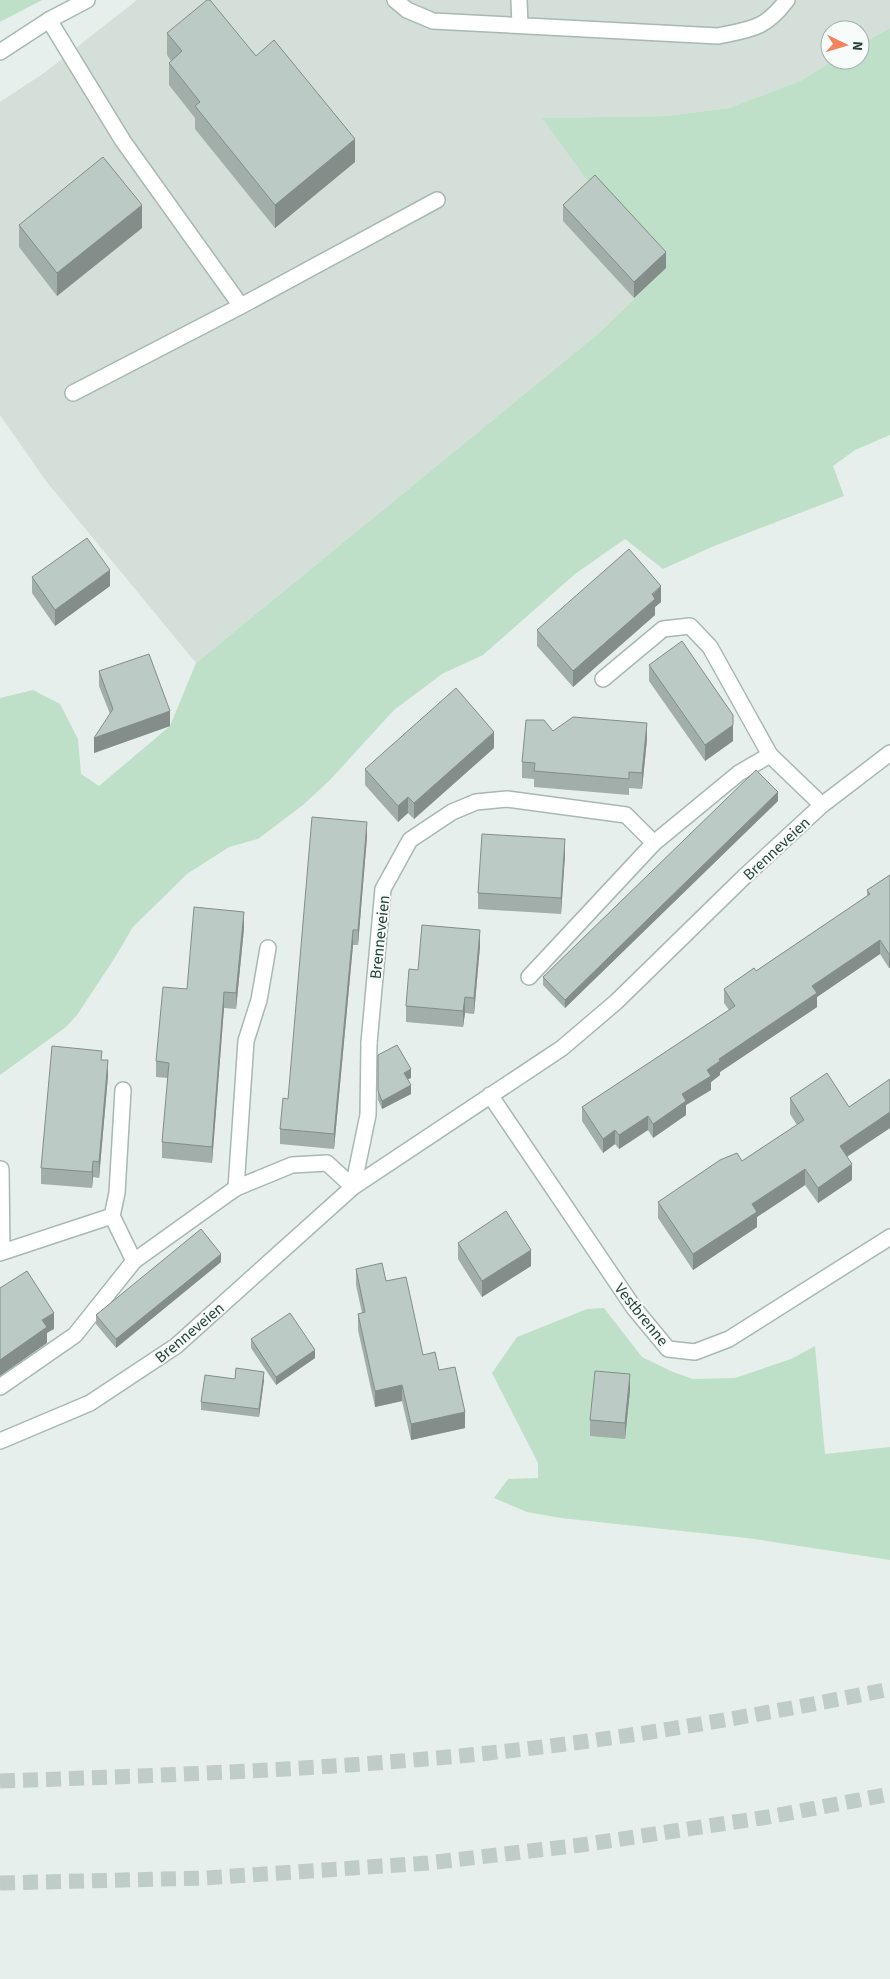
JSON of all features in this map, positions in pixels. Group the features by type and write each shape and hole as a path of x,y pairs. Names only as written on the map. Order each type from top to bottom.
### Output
{"street":[{"path":"0,52 49,20 87,0"},
{"path":"395,0 407,10 433,21 718,36 754,29 776,14 787,0"},
{"path":"519,0 520,25"},
{"path":"49,20 123,141 241,306"},
{"path":"73,393 241,306 437,200"},
{"name":"Brenneveien","path":"602,680 663,629 690,626 710,648 770,755 822,805"},
{"name":"Brenneveien","path":"0,1441 90,1403 176,1346 353,1187 562,1048 616,1002 822,805 890,753"},
{"path":"529,977 654,843 739,773 770,755"},
{"name":"Brenneveien","path":"353,1187 368,1115 369,1043 383,890 410,840 452,812 476,802 508,799 626,815 654,843"},
{"path":"236,1188 246,1041 259,1000 268,948"},
{"path":"123,1090 117,1192 112,1216 134,1261"},
{"name":"Vestbrenne","path":"490,1095 634,1308 668,1349 694,1352 728,1339 890,1237"},
{"path":"0,1387 76,1335 134,1261 236,1188 292,1165 327,1163 353,1187"},
{"path":"1,1169 1,1253 112,1216"}],"shaded area":[{"path":"137,0 890,0 890,28 870,39 870,20 820,20 820,69 800,81 729,108 666,116 543,118 666,268 600,332 196,663 46,481 0,415 0,102 44,73"}],"green space":[{"path":"0,0 42,0 0,22"},
{"path":"890,28 890,435 855,450 833,466 844,496 714,546 663,569 625,539 575,574 483,655 442,674 394,710 330,780 303,805 258,839 229,847 187,874 133,927 77,1015 66,1027 0,1075 0,698 33,690 60,704 78,739 81,774 99,786 170,726 196,663 600,332 666,268 595,191 542,118 666,116 729,108 800,81 820,69 870,70 870,39"},
{"path":"604,1308 642,1357 693,1379 735,1378 791,1359 815,1346 825,1454 890,1447 890,1560 747,1538 561,1518 527,1512 494,1498 508,1479 538,1478 538,1463 492,1373 517,1337 587,1309"}],"building":[{"path":"207,0 210,0 256,56 274,40 355,139 275,205 195,106 200,102 169,63 182,51 167,33"},
{"path":"103,157 142,205 57,273 19,225"},
{"path":"595,175 666,252 634,282 563,205"},
{"path":"87,538 110,570 55,610 32,577"},
{"path":"629,549 661,586 652,594 655,599 573,671 537,630"},
{"path":"682,641 733,715 733,725 705,745 649,665"},
{"path":"149,654 170,711 94,738 113,709 99,671"},
{"path":"456,688 494,732 414,803 408,797 398,806 365,769"},
{"path":"573,717 647,723 642,773 629,772 629,779 534,771 535,763 522,762 526,720 544,720 553,731"},
{"path":"756,770 778,792 565,1000 543,977"},
{"path":"312,817 367,822 358,930 353,930 334,1134 280,1129 283,1098 288,1099"},
{"path":"482,834 565,839 561,898 478,893"},
{"path":"890,875 890,954 880,940 812,986 817,993 719,1059 720,1061 707,1070 711,1076 682,1094 686,1101 653,1124 648,1116 619,1135 615,1130 603,1139 582,1107 735,1006 724,989 754,968 756,971 870,894 867,890"},
{"path":"194,907 244,912 236,993 224,992 212,1147 162,1142 169,1063 156,1061 163,987 187,989"},
{"path":"422,925 480,930 474,998 465,997 463,1011 406,1006 409,969 418,970"},
{"path":"397,1045 411,1069 404,1073 411,1085 382,1101 378,1091 378,1055"},
{"path":"52,1046 102,1051 101,1060 108,1060 99,1162 93,1161 92,1172 41,1168"},
{"path":"827,1073 849,1107 890,1079 890,1112 840,1146 852,1164 818,1188 805,1169 752,1204 757,1212 693,1254 658,1202 720,1160 737,1153 742,1161 804,1120 790,1098"},
{"path":"506,1211 531,1250 482,1281 458,1243"},
{"path":"201,1229 221,1254 116,1339 96,1315"},
{"path":"382,1263 386,1281 406,1277 423,1355 435,1352 439,1370 455,1367 465,1412 411,1424 402,1385 375,1391 358,1314 365,1312 356,1269"},
{"path":"27,1271 54,1313 42,1320 47,1327 0,1360 0,1288"},
{"path":"290,1313 315,1350 276,1377 251,1339"},
{"path":"236,1368 264,1372 259,1409 201,1402 205,1375 235,1379"},
{"path":"595,1371 630,1374 625,1423 590,1420"}],"tunnel":[{"path":"0,1781 273,1770 493,1753 664,1730 890,1689"},
{"path":"0,1883 205,1878 428,1863 581,1845 768,1817 890,1794"}]}
